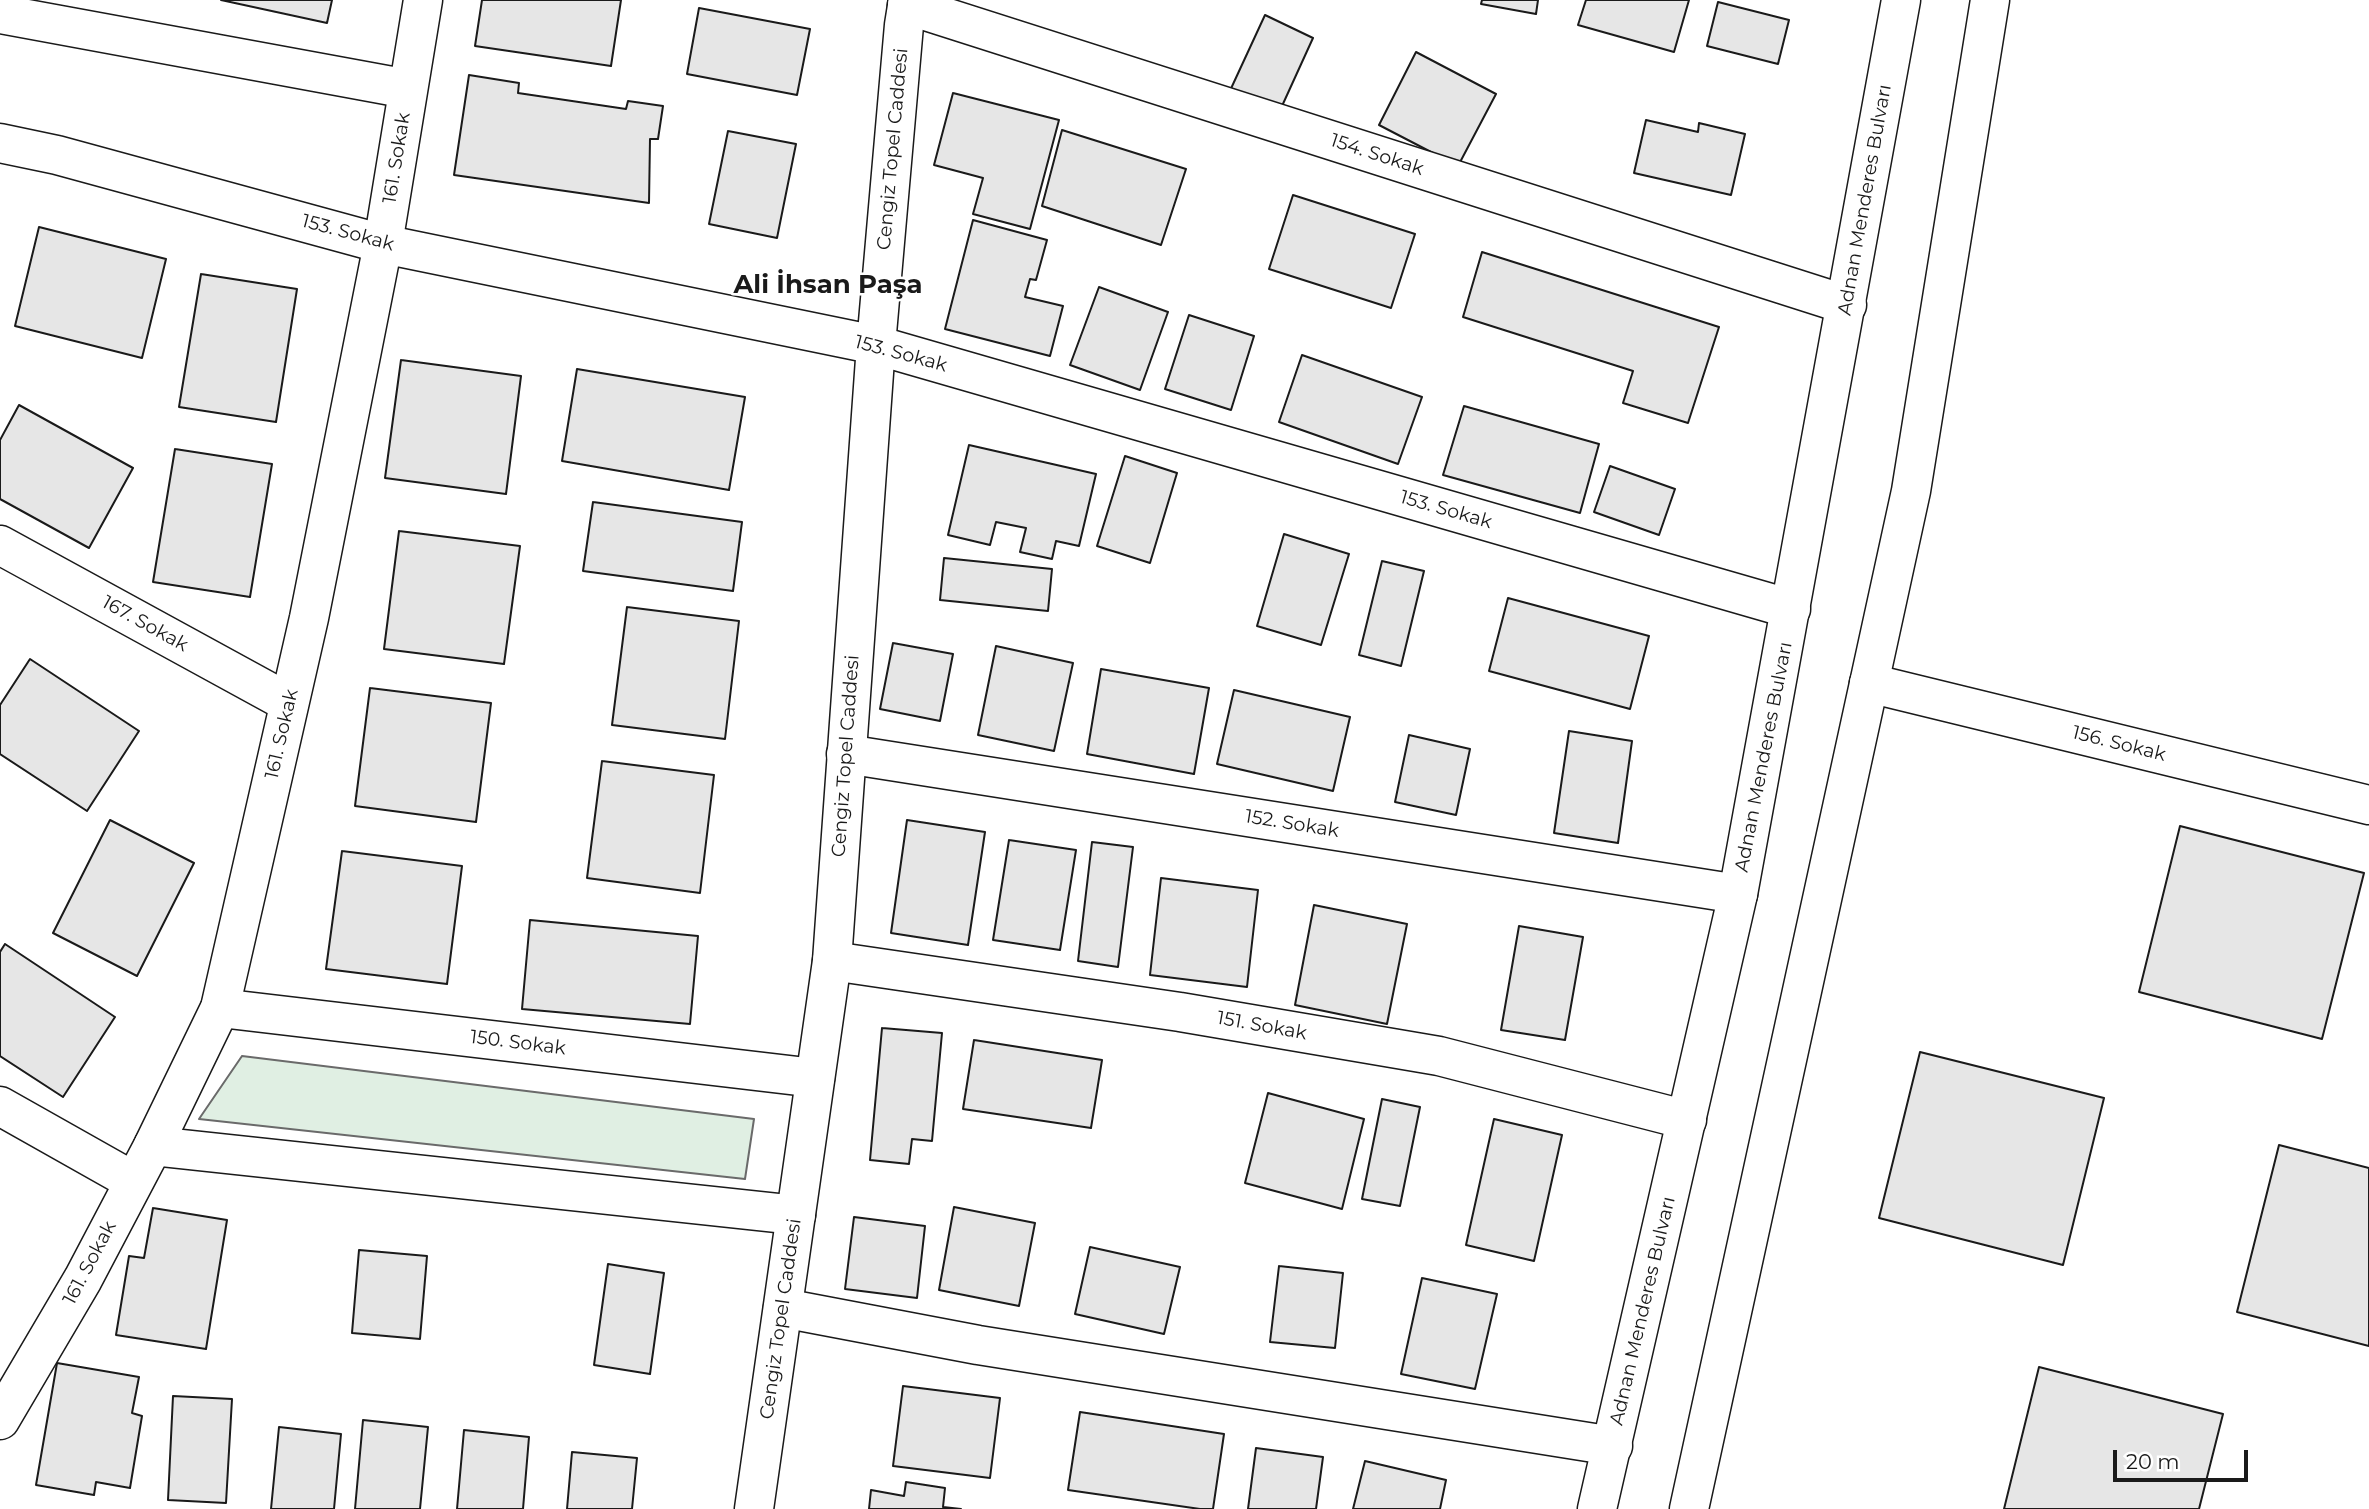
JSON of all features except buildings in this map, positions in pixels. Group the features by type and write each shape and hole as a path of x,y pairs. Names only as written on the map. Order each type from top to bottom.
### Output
{"street":[{"name":"161. Sokak","path":"0,1420 83,1279 153,1146 220,1008 309,618 383,244 423,0"},
{"name":"Adnan Menderes Bulvarı","path":"1597,1509 1738,894 1901,0"},
{"path":"1689,1509 1911,491 1990,0"},
{"name":"154. Sokak","path":"907,2 1847,305"},
{"name":"Cengiz Topel Caddesi","path":"754,1509 832,961 876,345 907,2"},
{"path":"0,14 408,89"},
{"name":"153. Sokak","path":"0,143 57,155 383,244 876,345 1791,609"},
{"name":"167. Sokak","path":"0,545 289,703"},
{"name":"156. Sokak","path":"1869,683 2369,805"},
{"name":"152. Sokak","path":"846,754 1738,894"},
{"name":"151. Sokak","path":"832,961 1180,1012 1438,1056 1687,1119"},
{"name":"150. Sokak","path":"220,1008 816,1078"},
{"path":"0,1105 133,1181"},
{"path":"153,1146 796,1216"},
{"path":"783,1308 978,1345 1613,1446"}],"green space":[{"path":"242,1056 754,1119 745,1179 199,1119"}],"district":[{"name":"Ali İhsan Paşa","path":"828,285"}]}
